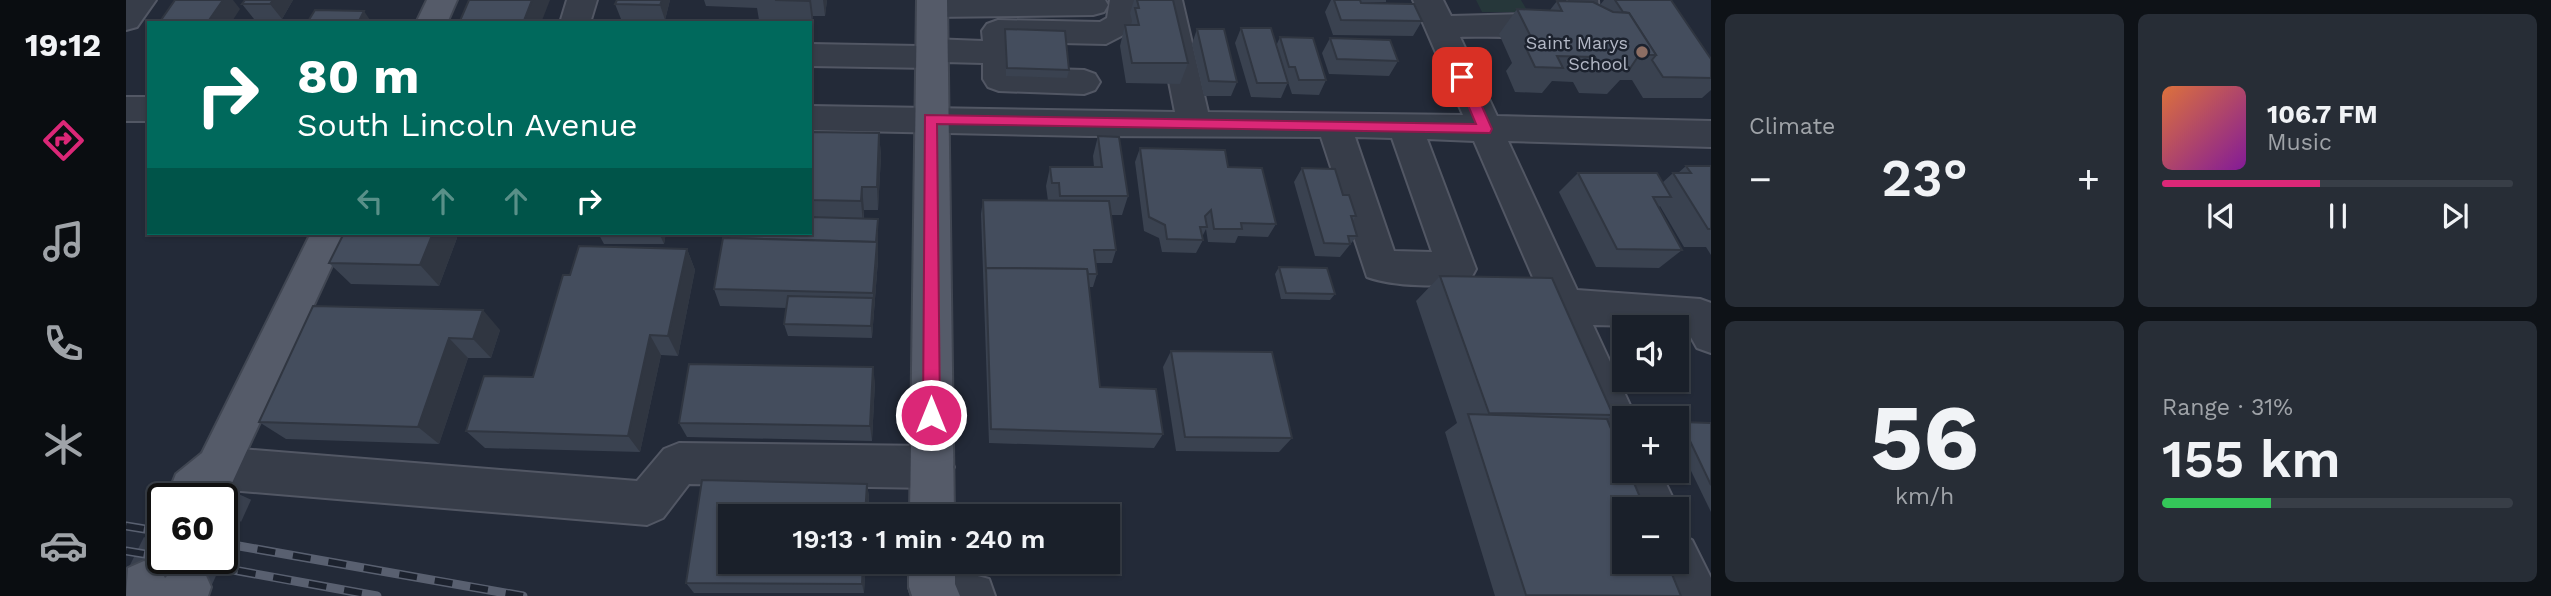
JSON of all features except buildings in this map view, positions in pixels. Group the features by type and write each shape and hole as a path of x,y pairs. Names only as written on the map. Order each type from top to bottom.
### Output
{"main road":[{"path":"432,21 442,0"},
{"path":"932,4 932,504"},
{"path":"214,483 328,235"}],"street":[{"path":"126,20 141,0"},
{"path":"576,21 583,0"},
{"path":"1080,46 998,31 1002,53 999,79 1080,46 1114,30 1122,23 1125,0 1168,1 1194,125"},
{"path":"1583,0 1584,16 1574,23 1434,13 1612,412"},
{"path":"932,4 1080,46"},
{"path":"1080,46 1089,124"},
{"path":"812,55 1002,53"},
{"path":"126,109 147,109"},
{"path":"812,118 1089,124 1325,125 1711,134"},
{"path":"1325,125 1380,266 1457,270 1405,127"},
{"path":"1325,125 1369,286"},
{"path":"1564,306 1700,316 1711,336"},
{"path":"238,484 647,503 679,463 932,467"},
{"path":"1685,574 1695,596"}],"shaded area":[{"path":"1476,0 1521,0 1528,12 1482,12"}],"tunnel":[{"path":"144,584 149,574"},
{"path":"188,587 194,574"}],"railway":[{"path":"126,526 147,529"},
{"path":"238,546 523,596"},
{"path":"126,551 147,554"},
{"path":"238,571 377,596"}],"place":[{"name":"Saint Marys School","path":"1642,52"}],"route":[{"path":"931,415 930,119 1089,124 1317,124 1485,129 1462,77"}]}
